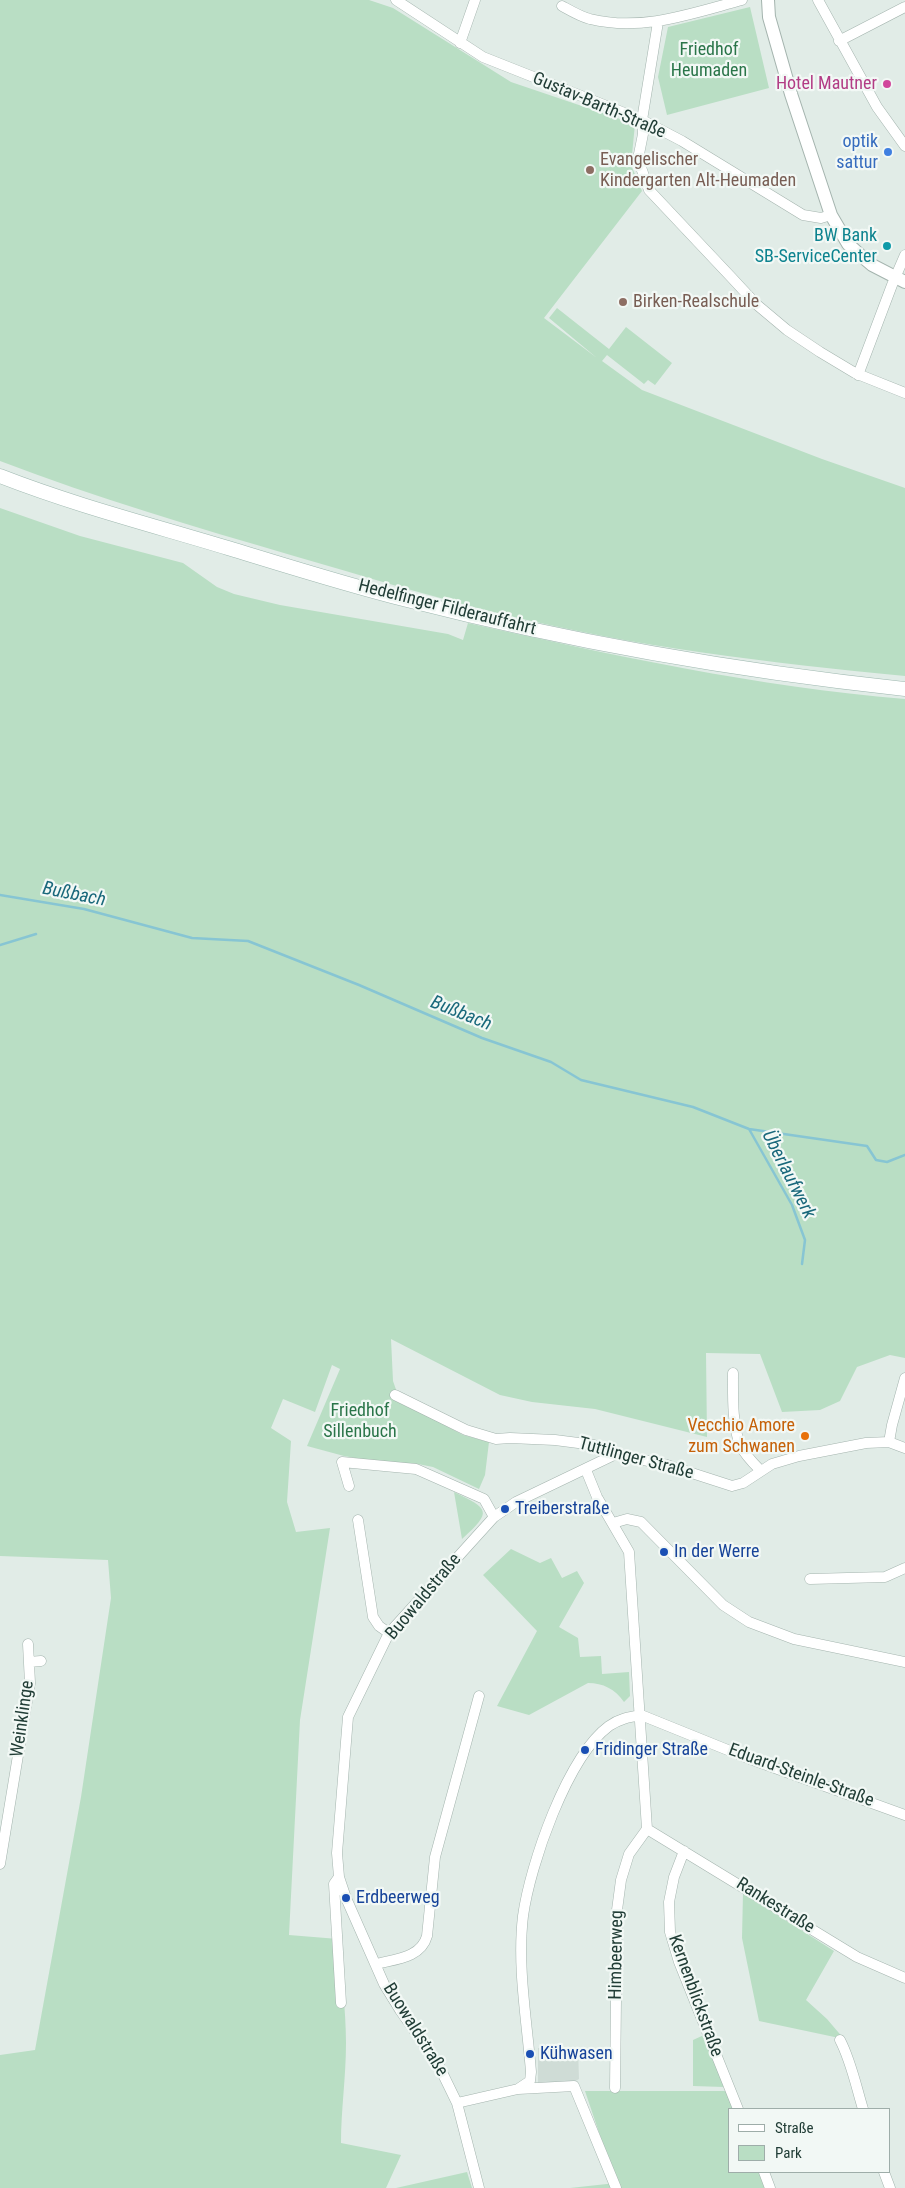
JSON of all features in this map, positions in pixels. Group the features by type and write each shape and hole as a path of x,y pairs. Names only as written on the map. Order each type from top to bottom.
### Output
{"main road":[{"name":"Hedelfinger Filderauffahrt","path":"0,476 73,501 406,600 668,656 820,679 905,689"}],"street":[{"name":"Gustav-Barth-Straße","path":"396,0 460,43 513,70 580,94 642,120 682,141 803,215 821,218 831,215"},
{"path":"460,43 474,0"},
{"path":"562,6 589,19 621,24 658,22 742,0"},
{"path":"768,0 769,17 791,94 831,215 844,238 859,254 900,279"},
{"path":"818,0 877,107 905,146"},
{"path":"839,41 905,7"},
{"path":"658,22 642,120 643,134 638,159 648,190 756,304 787,330 858,375 905,393"},
{"path":"858,375 900,279 905,255"},
{"path":"733,1373 735,1416 739,1440 745,1452 760,1470"},
{"path":"889,1442 905,1378"},
{"name":"Tuttlinger Straße","path":"395,1395 466,1430 496,1439 510,1438 594,1445 616,1454 668,1464 732,1486 743,1482 772,1464 807,1454 866,1443 889,1442 905,1448"},
{"name":"Buowaldstraße","path":"479,2188 458,2102 438,2064 400,2010 376,1964 346,1898 339,1877 337,1853 348,1717 389,1633 494,1517 516,1502 616,1454"},
{"path":"349,1486 342,1462 416,1469 484,1498 494,1517"},
{"path":"586,1470 596,1497 613,1522 629,1552 647,1829"},
{"path":"613,1522 627,1518 641,1522 723,1605 749,1622 794,1639 905,1662"},
{"path":"358,1520 373,1617 379,1626 389,1633"},
{"path":"810,1579 884,1577 905,1568"},
{"name":"Weinklinge","path":"0,1864 30,1683 28,1644"},
{"name":"Weinklinge","path":"29,1662 41,1661"},
{"path":"376,1964 416,1953 425,1945 435,1857 480,1696"},
{"path":"518,2089 530,2080 531,2072 522,1967 523,1918 531,1877 566,1787 585,1750 610,1726 624,1718 641,1714"},
{"name":"Eduard-Steinle-Straße","path":"641,1714 750,1758 905,1815"},
{"name":"Rankestraße","path":"647,1829 857,1957 905,1978"},
{"name":"Himbeerweg","path":"615,2088 617,1910 621,1880 629,1854 647,1829"},
{"name":"Kernenblickstraße","path":"684,1852 674,1877 669,1902 670,1932 678,1962 738,2108"},
{"name":"Buowaldstraße","path":"339,1877 334,1884 341,2003"},
{"path":"840,2040 847,2054 863,2108"},
{"path":"458,2102 518,2089 574,2086 616,2188"},
{"path":"764,2173 770,2188"},
{"path":"884,2173 890,2188"}],"shaded area":[{"path":"538,2048 578,2048 579,2079 574,2082 538,2084"}],"green space":[{"path":"0,0 369,0 393,8 511,82 635,124 631,165 642,191 544,318 597,358 549,318 557,308 609,349 626,327 672,363 655,385 648,380 644,384 607,355 602,361 642,390 822,459 905,488 905,676 753,659 652,645 552,626 450,601 183,523 110,500 0,461"},
{"name":"Friedhof Heumaden","path":"750,7 769,88 667,115 658,77 668,27"},
{"name":"Friedhof Sillenbuch","path":"0,508 80,536 183,563 217,587 234,594 280,605 448,634 463,640 468,623 685,669 795,687 905,699 905,1358 890,1355 857,1367 840,1401 820,1410 782,1412 760,1354 706,1353 707,1437 595,1409 532,1402 500,1395 391,1339 393,1381 400,1401 463,1435 489,1442 485,1475 479,1489 433,1467 418,1464 372,1461 307,1446 340,1369 332,1365 315,1412 283,1399 271,1428 291,1441 287,1502 296,1532 330,1528 300,1720 289,1935 338,1939 346,2043 341,2143 401,2155 386,2188 0,2188 0,2055 35,2050 81,1797 111,1598 108,1560 0,1556"},
{"path":"454,1492 474,1503 483,1511 479,1522 462,1539"},
{"path":"511,1549 540,1563 551,1558 562,1578 577,1571 584,1583 559,1627 578,1638 580,1657 601,1656 602,1674 629,1672 630,1696 624,1702 608,1688 599,1684 588,1683 529,1715 497,1706 537,1631 483,1575"},
{"path":"743,1893 834,1951 806,2000 827,2019 844,2039 759,2021 742,1938"},
{"path":"704,2035 724,2087 693,2086 693,2040"},
{"path":"585,2091 726,2091 734,2108 728,2108 728,2173 760,2173 766,2188 570,2188 616,2183"},
{"path":"467,2172 472,2188 396,2188"}],"waterway":[{"name":"Bußbach","path":"0,895 84,909 192,938 248,941 359,985 482,1038 551,1062 581,1080 693,1107 749,1129 867,1146 876,1160 887,1162 905,1155"},
{"path":"0,945 36,934"},
{"name":"Überlaufwerk","path":"749,1129 792,1205 805,1240 802,1264"}],"place":[{"name":"Hotel Mautner","path":"887,84"},
{"name":"optik sattur","path":"888,152"},
{"name":"Evangelischer Kindergarten Alt-Heumaden","path":"590,170"},
{"name":"BW Bank SB-ServiceCenter","path":"887,246"},
{"name":"Birken-Realschule","path":"623,302"},
{"name":"Vecchio Amore zum Schwanen","path":"805,1436"},
{"name":"Treiberstraße","path":"505,1509"},
{"name":"In der Werre","path":"664,1552"},
{"name":"Fridinger Straße","path":"585,1750"},
{"name":"Erdbeerweg","path":"346,1898"},
{"name":"Kühwasen","path":"530,2054"}]}
